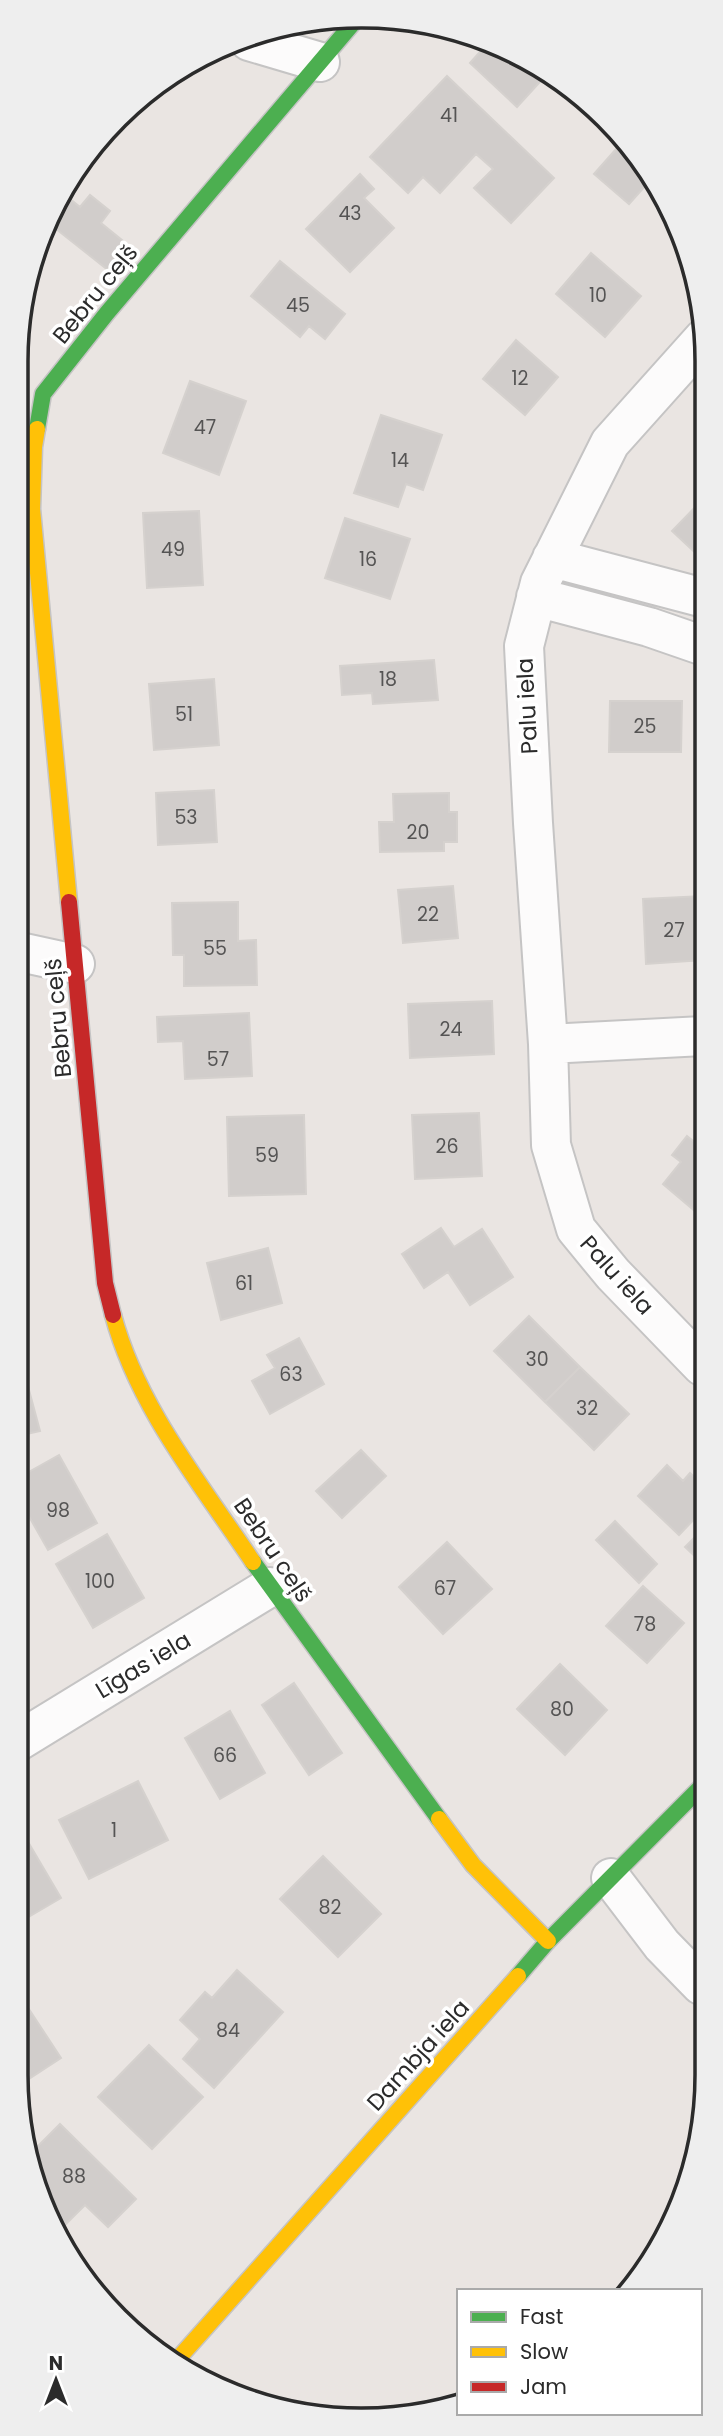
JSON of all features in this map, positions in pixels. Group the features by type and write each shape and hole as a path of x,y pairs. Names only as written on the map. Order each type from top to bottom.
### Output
{"street":[{"name":"Bebru ceļš","path":"348,29 107,313 33,388 32,509 105,1283 131,1369 152,1411 270,1587 473,1865 548,1941"},
{"path":"260,44 320,62"},
{"name":"Palu iela","path":"694,349 610,443 540,583 524,646 548,1044 551,1145 576,1229 614,1274 695,1359"},
{"path":"552,558 695,596"},
{"path":"536,597 649,627 695,643"},
{"path":"28,954 75,964"},
{"path":"548,1044 695,1036"},
{"name":"Līgas iela","path":"28,1735 270,1587"},
{"name":"Dambja iela","path":"181,2355 548,1941 695,1793"},
{"path":"611,1878 662,1945 695,1979"}],"building":[{"path":"481,50 541,81 517,107 470,63"},
{"path":"447,76 554,178 511,223 474,188 493,169 476,154 440,193 423,177 408,193 370,157"},
{"path":"617,148 645,186 629,204 594,174"},
{"path":"360,174 374,189 364,198 394,228 350,272 306,229"},
{"path":"90,195 110,211 101,223 128,245 108,270 55,229 71,199 80,207"},
{"path":"591,253 641,296 605,337 556,294"},
{"path":"280,261 345,314 325,339 309,326 300,337 251,296"},
{"path":"516,340 558,377 525,415 483,379"},
{"path":"190,381 246,401 219,475 163,453"},
{"path":"381,415 442,435 423,490 406,484 398,507 354,493"},
{"path":"695,507 695,552 672,531"},
{"path":"199,511 203,585 147,588 143,513"},
{"path":"345,518 410,539 390,599 325,578"},
{"path":"434,660 438,700 373,704 372,693 342,695 340,666"},
{"path":"214,679 219,745 154,750 149,684"},
{"path":"610,701 682,701 681,752 609,752"},
{"path":"214,790 217,842 158,845 156,793"},
{"path":"449,793 449,812 457,812 457,842 444,842 444,851 380,852 379,822 394,822 393,794"},
{"path":"453,886 458,938 403,943 398,890"},
{"path":"695,896 695,961 646,964 643,899"},
{"path":"238,902 238,941 256,940 257,985 184,986 184,955 173,955 172,903"},
{"path":"492,1001 494,1054 410,1058 408,1004"},
{"path":"249,1013 252,1076 185,1079 183,1041 158,1042 157,1017"},
{"path":"479,1113 482,1176 415,1179 412,1115"},
{"path":"304,1115 306,1194 229,1196 227,1117"},
{"path":"687,1136 695,1142 695,1211 663,1184 681,1162 672,1155"},
{"path":"441,1228 454,1247 482,1229 513,1277 470,1305 448,1272 424,1288 402,1254"},
{"path":"268,1248 282,1303 221,1320 207,1263"},
{"path":"529,1316 580,1367 545,1402 494,1351"},
{"path":"299,1338 324,1384 270,1414 252,1381 275,1368 267,1355"},
{"path":"580,1367 629,1414 594,1450 545,1402"},
{"path":"28,1386 40,1431 28,1434"},
{"path":"361,1450 386,1476 342,1518 316,1491"},
{"path":"59,1455 97,1523 48,1550 28,1515 28,1472"},
{"path":"667,1465 683,1481 690,1473 695,1478 695,1518 679,1535 638,1496"},
{"path":"615,1521 657,1564 639,1583 596,1540"},
{"path":"107,1534 144,1598 93,1628 56,1564"},
{"path":"695,1537 695,1556 685,1547"},
{"path":"447,1542 492,1589 443,1634 399,1587"},
{"path":"643,1586 684,1623 647,1663 606,1626"},
{"path":"560,1664 607,1710 565,1755 517,1709"},
{"path":"294,1683 342,1753 309,1775 262,1705"},
{"path":"230,1711 265,1773 220,1799 185,1738"},
{"path":"138,1781 168,1840 89,1879 59,1820"},
{"path":"28,1842 61,1898 28,1917"},
{"path":"323,1856 381,1914 338,1957 280,1899"},
{"path":"237,1970 283,2012 214,2088 183,2059 200,2039 180,2020 205,1992 212,1998"},
{"path":"28,2008 61,2058 28,2079"},
{"path":"149,2045 203,2097 152,2149 98,2097"},
{"path":"60,2124 136,2199 108,2227 85,2205 64,2226 53,2202 36,2148"}],"traffic: fast":[{"path":"37,429 43,394 107,313 348,29"},
{"path":"253,1562 439,1819"},
{"path":"518,1976 548,1941 695,1793"}],"traffic: slow":[{"path":"37,429 32,509 69,902"},
{"path":"113,1315 138,1382 155,1413 192,1474 253,1562"},
{"path":"439,1819 473,1865 548,1941"},
{"path":"181,2355 518,1976"}],"traffic: jam":[{"path":"69,902 105,1283 113,1315"}]}
